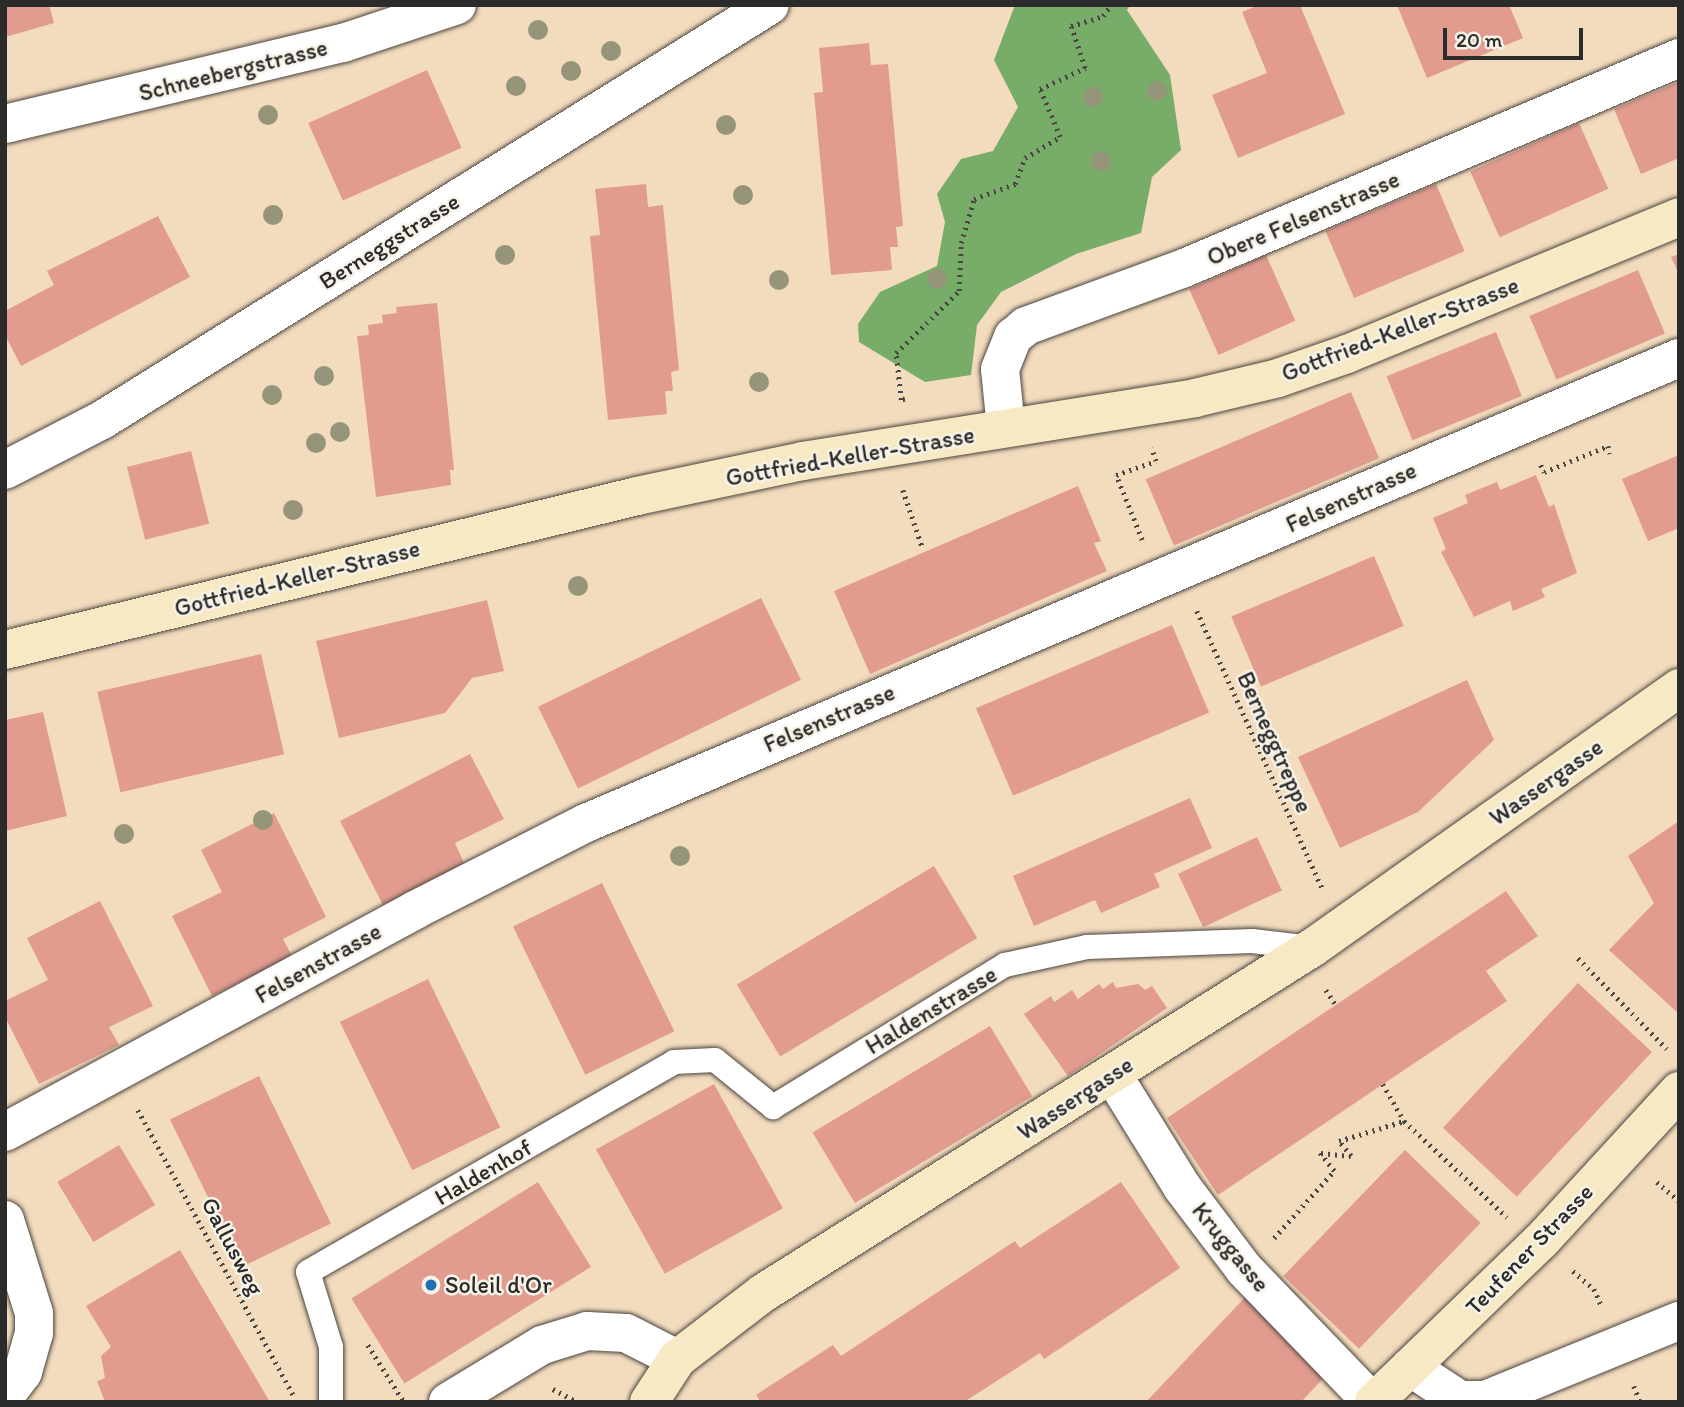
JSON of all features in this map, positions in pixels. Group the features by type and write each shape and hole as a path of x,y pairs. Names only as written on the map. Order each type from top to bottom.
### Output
{"street":[{"name":"Schneebergstrasse","path":"5,124 343,43 457,5"},
{"name":"Berneggstrasse","path":"5,470 102,420 770,5"},
{"name":"Obere Felsenstrasse","path":"1006,428 1000,369 1013,337 1026,326 1182,269 1679,58"},
{"name":"Gottfried-Keller-Strasse","path":"5,650 637,496 803,461 1195,398 1278,378 1679,217"},
{"name":"Felsenstrasse","path":"5,1132 415,910 586,823 1679,358"},
{"name":"Wassergasse","path":"649,1402 677,1359 763,1293 1312,948 1679,688"},
{"name":"Kruggasse","path":"1112,1074 1182,1187 1244,1269 1373,1402"},
{"name":"Teufener Strasse","path":"1373,1402 1541,1241 1679,1091"},
{"path":"5,1220 34,1313 34,1334 23,1372 5,1396"},
{"path":"1410,1367 1460,1400 1485,1400 1679,1321"},
{"path":"448,1402 542,1345 587,1331 626,1333 677,1359"}],"lane":[{"name":"Haldenstrasse","path":"773,1107 1005,965 1087,947 1252,941 1312,948"},
{"name":"Haldenhof","path":"331,1402 331,1347 308,1272 674,1062 715,1060 773,1107"}],"path":[{"path":"900,394 896,353 959,292 961,243 974,199 1015,184 1025,158 1060,137 1040,89 1085,68 1071,26 1103,16 1111,5"},
{"path":"1549,470 1608,446 1610,454"},
{"path":"1139,450 1152,448 1156,461 1116,475 1147,553"},
{"path":"902,487 923,549"},
{"name":"Berneggtreppe","path":"1192,600 1327,898"},
{"path":"1578,958 1667,1049"},
{"path":"1384,1084 1404,1121 1506,1216"},
{"name":"Gallusweg","path":"131,1098 297,1400"},
{"path":"1244,1269 1334,1171 1320,1153 1351,1156 1339,1141 1404,1121"},
{"path":"1657,1182 1679,1201"},
{"path":"1573,1270 1594,1289"},
{"path":"362,1335 404,1402"},
{"path":"1637,1393 1640,1402"}],"green space":[{"path":"1015,5 1130,5 1127,10 1170,75 1181,150 1152,177 1141,233 1076,254 1001,292 977,325 971,375 925,382 859,342 858,324 880,292 937,266 945,222 937,194 961,159 993,151 1018,107 994,60"}],"building":[{"path":"5,5 49,5 54,23 5,37"},
{"path":"1259,5 1300,5 1345,114 1238,158 1212,95 1267,73 1242,12"},
{"path":"1397,5 1509,5 1523,38 1427,78"},
{"path":"869,43 871,65 888,64 903,226 896,227 898,247 890,247 892,270 831,275 814,93 823,92 819,48"},
{"path":"427,70 462,148 343,201 308,123"},
{"path":"1679,82 1679,158 1641,174 1614,109"},
{"path":"1579,123 1608,189 1500,237 1470,171"},
{"path":"646,184 648,207 663,205 679,370 671,372 673,391 665,391 667,414 608,420 590,236 600,235 595,189"},
{"path":"1436,184 1465,251 1354,298 1326,231"},
{"path":"158,216 190,277 21,366 5,335 5,311 54,285 47,271"},
{"path":"1679,254 1679,274 1671,257"},
{"path":"1266,255 1295,321 1219,355 1189,289"},
{"path":"1638,270 1665,334 1556,380 1529,316"},
{"path":"437,303 454,470 450,470 451,485 376,497 357,336 369,335 368,325 383,323 382,315 397,313 396,307"},
{"path":"1496,332 1522,396 1412,440 1387,376"},
{"path":"1351,392 1379,458 1174,545 1146,479"},
{"path":"191,451 209,524 145,540 127,467"},
{"path":"1679,455 1679,528 1648,541 1622,479"},
{"path":"1536,475 1549,507 1554,504 1577,573 1541,589 1545,597 1513,611 1510,601 1474,617 1441,552 1446,549 1433,518 1468,503 1465,495 1497,482 1500,490"},
{"path":"1078,486 1101,541 1094,543 1107,571 870,674 834,591"},
{"path":"1374,556 1404,626 1261,687 1231,617"},
{"path":"761,598 801,680 578,789 538,707"},
{"path":"487,600 504,671 472,678 445,713 339,738 316,641"},
{"path":"1172,625 1209,712 1013,796 976,708"},
{"path":"261,654 284,754 120,792 97,692"},
{"path":"1467,680 1494,740 1418,812 1340,848 1298,757"},
{"path":"43,712 67,816 5,831 5,720"},
{"path":"470,754 504,819 455,843 464,863 383,905 340,821"},
{"path":"1190,798 1212,848 1154,874 1160,887 1101,913 1095,900 1034,926 1013,876"},
{"path":"274,813 326,917 283,939 292,956 212,996 172,916 222,892 201,850"},
{"path":"1679,821 1679,1014 1609,950 1654,903 1628,856"},
{"path":"1257,837 1282,890 1203,927 1178,874"},
{"path":"934,866 977,938 780,1056 737,984"},
{"path":"602,883 674,1031 585,1075 513,926"},
{"path":"1506,891 1538,936 1486,971 1507,1001 1218,1195 1167,1118"},
{"path":"100,901 153,1006 109,1027 119,1045 39,1084 5,1017 5,1001 48,980 27,938"},
{"path":"428,979 500,1127 412,1170 340,1022"},
{"path":"1113,982 1116,988 1138,984 1145,990 1152,986 1167,1008 1068,1076 1024,1014 1051,996 1054,1002 1072,990 1078,999 1099,984 1103,989"},
{"path":"1578,983 1652,1052 1517,1197 1443,1128"},
{"path":"990,1026 1032,1096 855,1203 813,1133"},
{"path":"259,1076 331,1223 242,1267 170,1119"},
{"path":"714,1084 783,1208 665,1274 596,1149"},
{"path":"119,1145 155,1205 93,1242 57,1182"},
{"path":"1405,1150 1481,1223 1359,1349 1283,1276"},
{"path":"538,1182 591,1267 404,1383 351,1299"},
{"path":"1121,1182 1180,1268 1044,1359 1040,1353 964,1402 761,1402 756,1395 833,1345 841,1356 1015,1241 1020,1248"},
{"path":"180,1250 270,1402 105,1402 97,1381 105,1378 101,1356 111,1347 86,1306"},
{"path":"1251,1291 1333,1368 1301,1402 1146,1402"}],"place":[{"name":"Soleil d'Or","path":"431,1285"}]}
